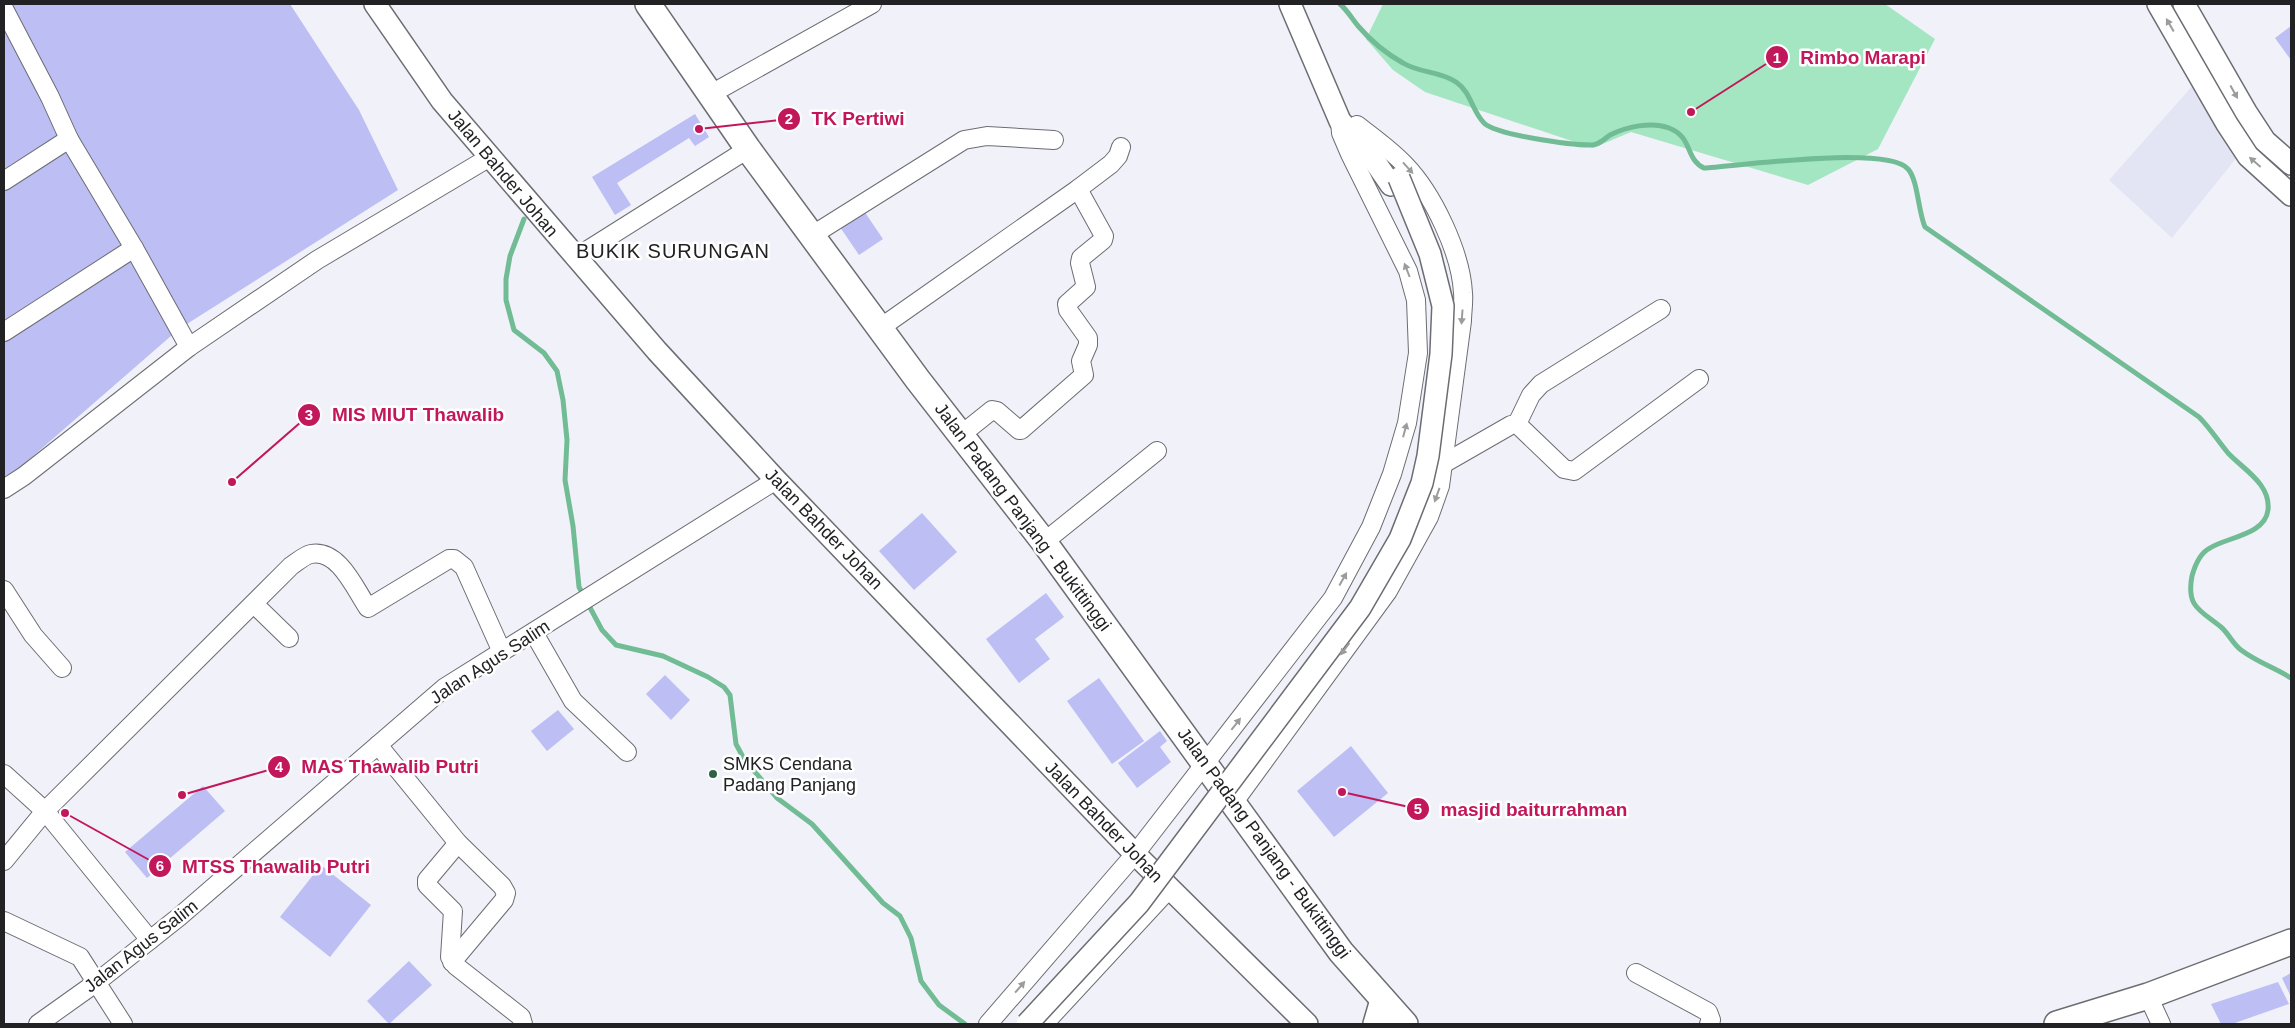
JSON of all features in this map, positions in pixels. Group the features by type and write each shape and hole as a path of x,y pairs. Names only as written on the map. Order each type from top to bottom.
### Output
{"highway":[{"name":"Jalan Padang Panjang - Bukittinggi","path":"648,4 748,149 811,236 1044,542 1206,762 1341,952 1405,1024"},
{"path":"2066,1023 2148,996 2291,942"},
{"path":"1376,1024 1383,1000"}],"main road":[{"name":"Jalan Bahder Johan","path":"375,4 442,101 575,258 776,480 1168,889 1308,1024"},
{"path":"1027,1024 1138,903 1360,608 1400,539 1414,505 1428,456 1441,354 1443,306 1430,254 1395,182 1332,102 1290,4"},
{"path":"2158,4 2227,124 2248,156 2291,195"},
{"path":"2184,4 2265,141 2291,164"},
{"path":"2198,73 2217,62"},
{"path":"1013,1024 1113,918 1350,602 1389,536 1404,500 1416,458 1433,329 1432,303 1426,274 1395,182"}],"street":[{"path":"711,94 872,4"},
{"path":"4,9 50,97 68,139 134,248 189,347"},
{"path":"988,1024 1135,854 1333,598 1371,527 1392,474 1407,423 1418,353 1416,300 1408,270 1350,154 1342,132 1349,123 1390,150 1416,178 1435,208 1458,269 1463,293 1462,320 1440,486 1429,517 1388,591 1234,802"},
{"path":"811,236 964,140 987,136 1054,140"},
{"path":"4,181 68,139"},
{"path":"880,328 1078,190 1111,164 1118,156 1121,147"},
{"path":"575,258 748,149"},
{"path":"4,488 24,476 189,347 317,260 490,157"},
{"path":"962,434 992,410 997,411 1021,430 1084,375 1081,361 1088,345 1088,338 1068,310 1067,304 1086,287 1080,263 1081,258 1103,240 1104,236 1078,190"},
{"path":"4,332 134,248"},
{"path":"1517,424 1531,395 1541,384 1661,309"},
{"path":"1517,424 1564,469 1574,471 1699,379"},
{"path":"1443,464 1511,425 1517,424"},
{"path":"1044,542 1157,451"},
{"name":"Jalan Agus Salim","path":"38,1024 97,982 150,940 444,688 605,589 776,480"},
{"path":"4,862 45,811 291,566 310,554 325,554 338,564 368,608 449,560 454,559 464,568 502,652"},
{"path":"4,590 33,635 62,668"},
{"path":"254,604 289,638"},
{"path":"534,633 573,701 627,752"},
{"path":"378,745 458,843 502,886 506,893 504,900 452,962"},
{"path":"4,774 45,811 150,940"},
{"path":"458,843 427,880 427,885 453,912 450,957 452,962 521,1017 523,1024"},
{"path":"1044,1024 1168,889"},
{"path":"4,921 80,957 123,1024"},
{"path":"1636,973 1708,1012 1711,1020 1709,1024"},
{"path":"2148,996 2161,1024"}],"shaded area":[{"path":"2195,83 2238,156 2172,238 2109,180"}],"green space":[{"path":"1383,4 1885,4 1935,39 1878,149 1808,185 1631,132 1593,148 1425,92 1393,70 1366,39"}],"building":[{"path":"4,4 290,4 359,110 398,190 179,329 17,470 4,477"},
{"path":"2291,26 2291,60 2275,38"},
{"path":"695,114 709,137 695,146 689,138 617,183 631,205 615,215 592,177"},
{"path":"864,211 883,239 859,255 840,227"},
{"path":"922,513 957,552 914,590 879,551"},
{"path":"1046,593 1064,617 1035,639 1050,659 1019,683 986,639"},
{"path":"665,675 690,700 671,720 646,694"},
{"path":"1099,678 1144,741 1112,764 1067,701"},
{"path":"558,710 574,729 547,751 531,731"},
{"path":"1160,731 1167,741 1160,747 1171,762 1137,788 1118,763"},
{"path":"1351,746 1388,793 1334,837 1297,791"},
{"path":"203,786 225,811 147,878 125,852"},
{"path":"321,865 371,905 330,957 280,917"},
{"path":"409,961 432,985 389,1024 367,1001"},
{"path":"2291,973 2291,997 2282,978"},
{"path":"2278,982 2289,1004 2232,1024 2221,1024 2211,1004"}],"waterway":[{"path":"1340,4 1359,27 1391,56 1416,69 1450,78 1456,82 1465,91 1484,123 1503,132 1551,141 1593,145 1623,130 1654,125 1677,132 1686,142 1694,159 1704,168 1811,159 1872,158 1895,162 1908,169 1914,180 1925,227 2199,417 2228,453 2261,485 2268,501 2268,510 2265,518 2253,530 2217,544 2203,553 2193,572 2191,595 2196,607 2221,627 2241,650 2291,678"},
{"path":"524,219 510,256 506,279 506,300 514,330 544,353 557,371 563,400 567,440 565,480 573,526 579,587 602,630 616,645 663,656 708,677 724,687 730,695 736,744 744,759 777,798 812,824 883,903 900,916 911,938 921,981 939,1005 965,1024"}],"place":[{"name":"Rimbo Marapi","path":"1691,112"},
{"name":"TK Pertiwi","path":"699,129"},
{"name":"MIS MIUT Thawalib","path":"232,482"},
{"name":"SMKS Cendana Padang Panjang","path":"713,774"},
{"name":"masjid baiturrahman","path":"1342,792"},
{"name":"MAS Thawalib Putri","path":"182,795"},
{"name":"MTSS Thawalib Putri","path":"65,813"}],"district":[{"name":"BUKIK SURUNGAN","path":"673,251"}]}
